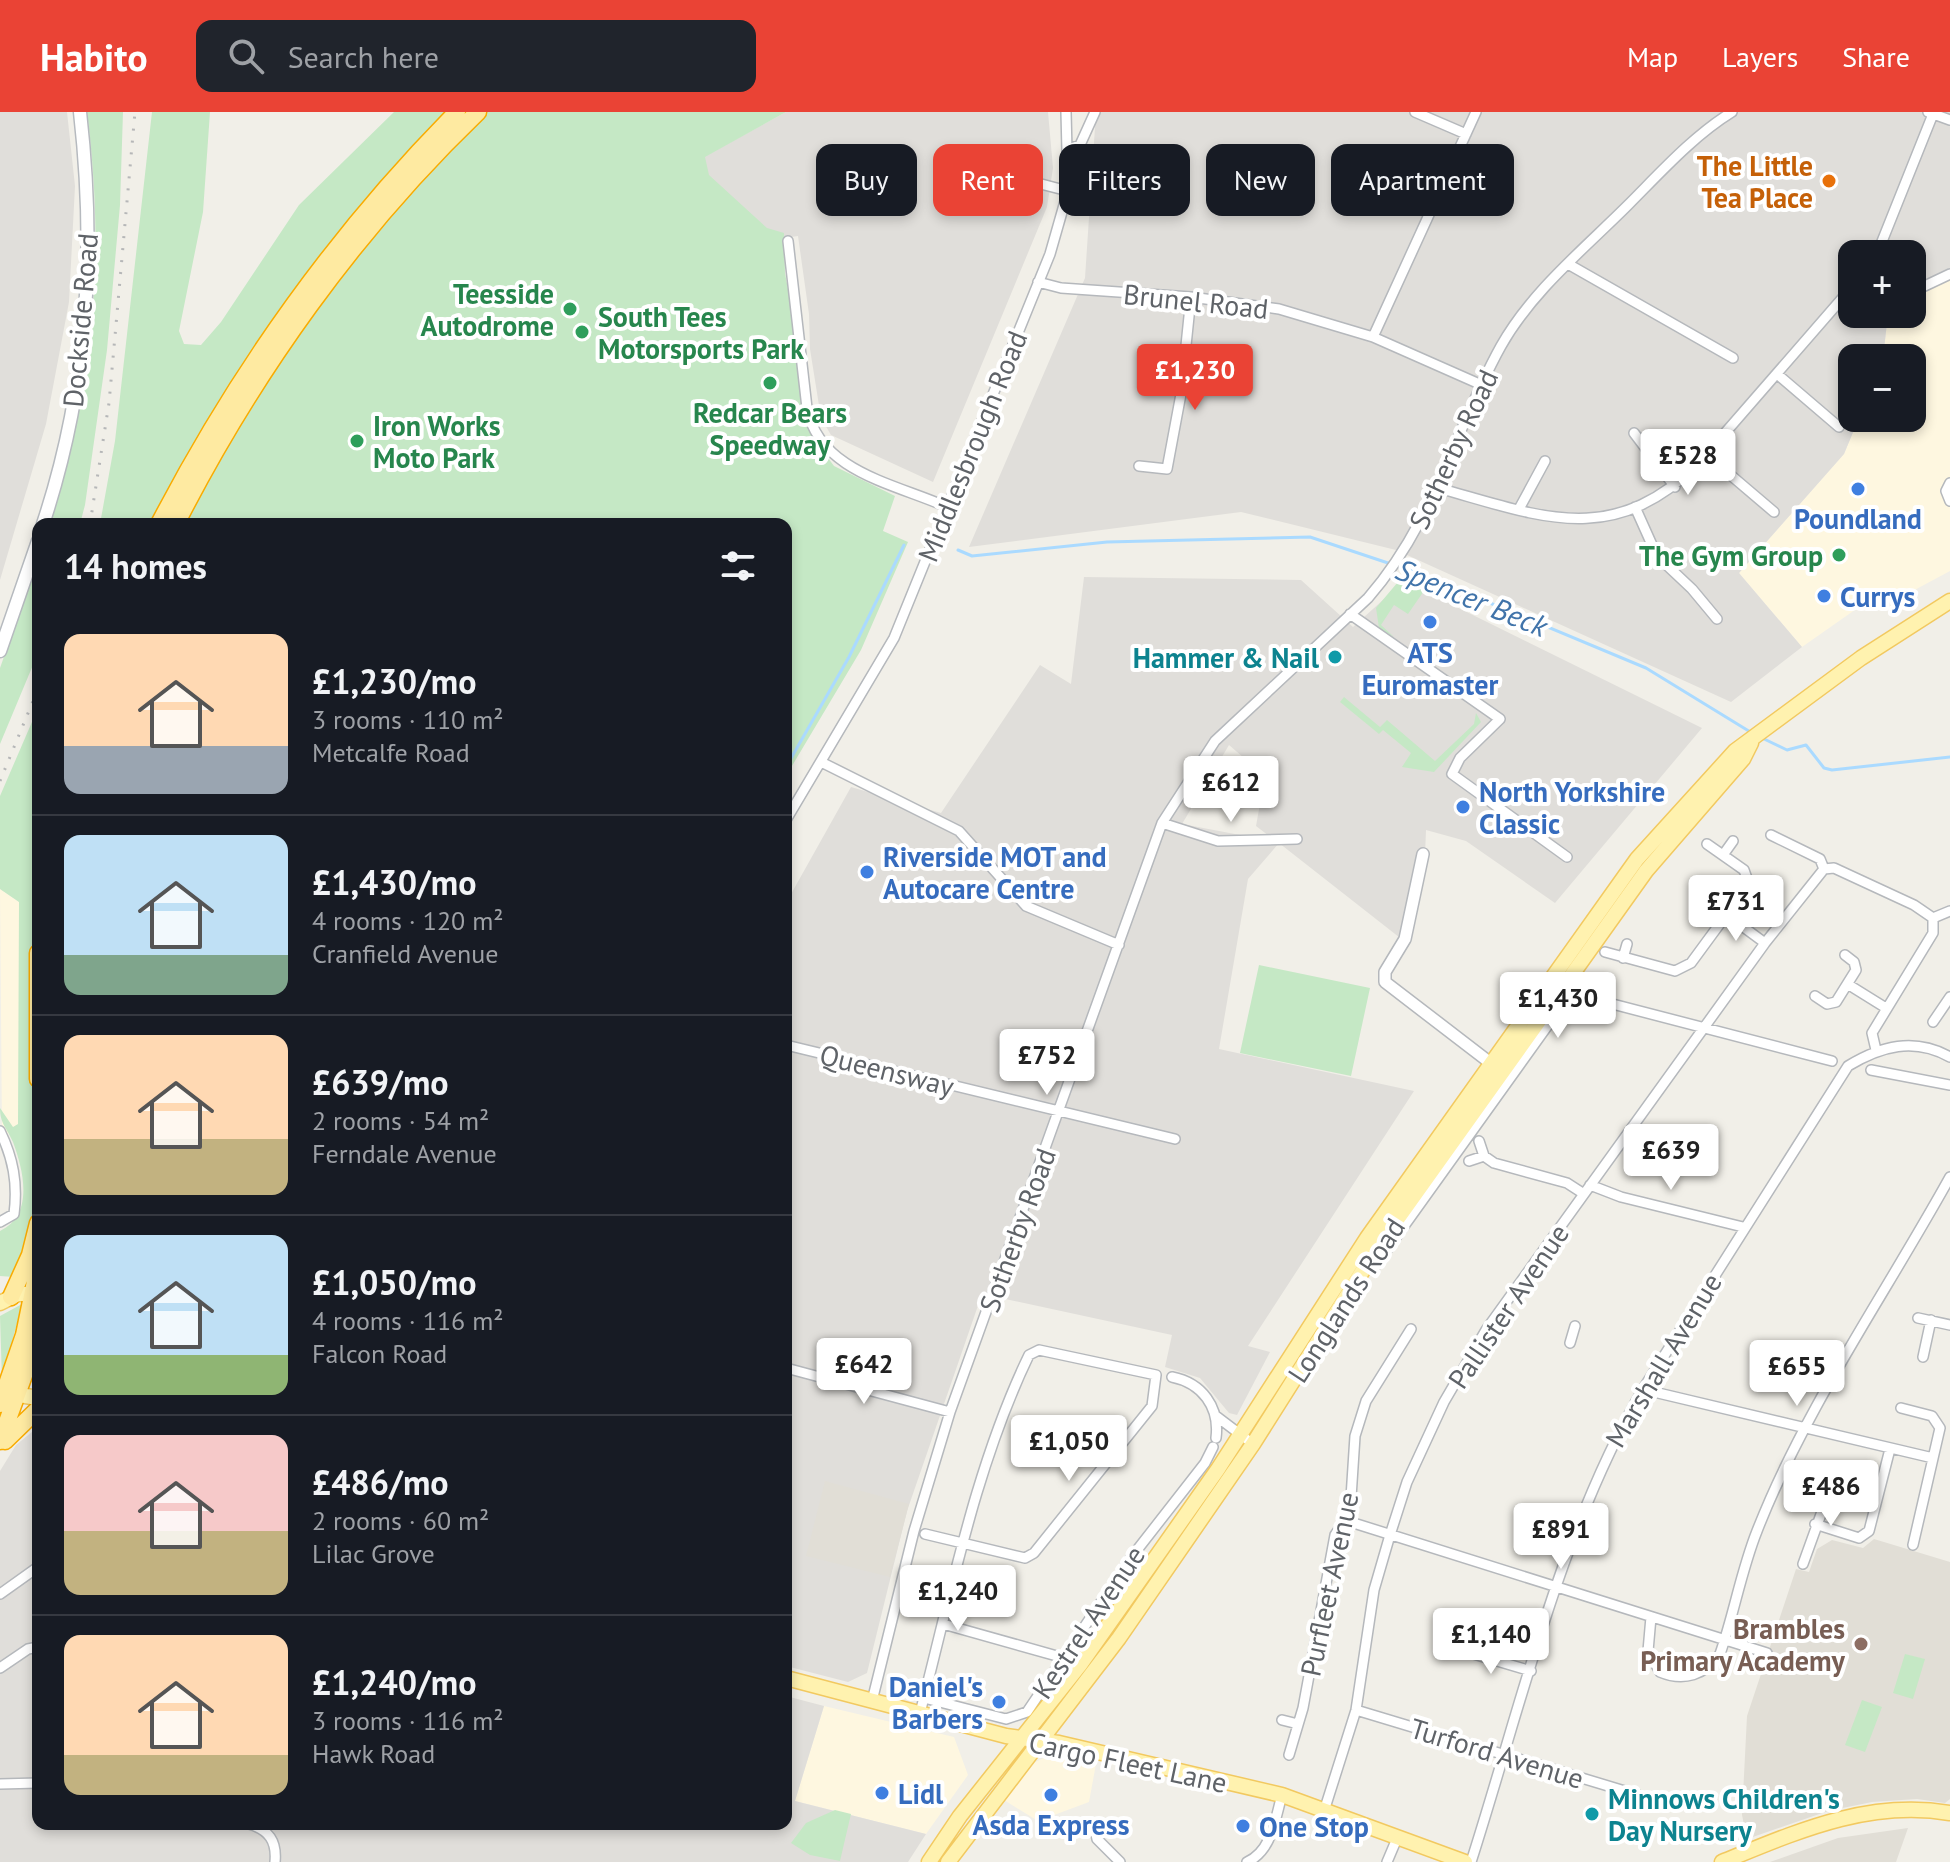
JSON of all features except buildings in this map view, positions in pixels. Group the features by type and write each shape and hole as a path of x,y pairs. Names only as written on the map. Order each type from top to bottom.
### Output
{"highway":[{"path":"162,518 239,383 279,323 353,226 457,112"},
{"path":"179,518 196,484 321,291 391,202 478,112"},
{"path":"5,1297 32,1247"},
{"path":"0,1441 6,1396 32,1307"},
{"path":"6,1396 32,1348"},
{"path":"0,1448 32,1415"}],"main road":[{"name":"Dockside Road","path":"45,518 65,453 85,340 90,237 80,112"},
{"path":"0,651 32,558"},
{"name":"Longlands Road","path":"948,1862 996,1795 1119,1638 1253,1444 1379,1245 1637,859 1735,751 1861,658 1950,601"},
{"name":"Longlands Road","path":"929,1862 960,1816 1080,1665 1367,1238 1646,871 1743,759 1756,738"},
{"path":"5,1297 32,1294"},
{"path":"6,1396 32,1398"},
{"name":"Cargo Fleet Lane","path":"792,1680 872,1701 922,1706 1022,1738 1282,1795 1468,1862"},
{"path":"1722,1862 1805,1827 1837,1818 1885,1811 1950,1813"}],"street":[{"name":"Middlesbrough Road","path":"1066,112 1068,144"},
{"path":"1080,144 1095,112"},
{"path":"1415,112 1466,134"},
{"path":"1373,337 1476,112"},
{"name":"Sotherby Road","path":"872,1701 914,1531 950,1412 1162,823 1215,741 1389,574 1438,488 1500,347 1519,317 1568,264 1687,148 1732,112"},
{"path":"1882,240 1931,113 1950,120"},
{"name":"Middlesbrough Road","path":"792,810 894,638 1038,282 1060,216"},
{"path":"788,241 807,408 816,433 830,452 849,467 947,507"},
{"path":"1568,264 1733,358"},
{"path":"1926,285 1950,274"},
{"name":"Brunel Road","path":"1038,282 1061,288 1191,297 1279,309 1373,337 1484,386"},
{"path":"1139,466 1167,469 1181,394 1191,297"},
{"path":"1438,488 1552,519 1579,521 1635,507 1675,487 1838,310"},
{"path":"1777,374 1838,426"},
{"path":"1634,433 1675,487"},
{"path":"1707,455 1774,512"},
{"path":"1519,509 1545,461"},
{"path":"1950,483 1946,491 1950,501"},
{"path":"1635,507 1657,556 1692,589 1717,619"},
{"path":"1350,614 1500,719 1460,758 1452,774 1567,857"},
{"path":"821,762 959,831 1026,906 1119,945"},
{"path":"1162,823 1218,841 1297,839"},
{"path":"1771,835 1820,859 1824,869 1834,868 1914,905 1933,918"},
{"path":"1723,855 1733,841"},
{"path":"1605,952 1675,971 1683,970 1749,884 1749,876 1707,844"},
{"path":"1423,854 1405,939 1385,972 1385,982 1498,1068"},
{"name":"Pallister Avenue","path":"1325,1808 1356,1710 1374,1590 1390,1535 1425,1440 1472,1351 1765,943 1824,869"},
{"path":"1933,918 1950,911"},
{"path":"1727,915 1765,943"},
{"path":"1933,918 1933,933 1872,1033 1876,1050 1902,1044 1928,1047 1950,1057"},
{"path":"1623,958 1627,944"},
{"path":"1815,996 1827,1004 1836,1002 1849,985 1856,970 1854,962 1845,955"},
{"path":"1849,985 1886,1008"},
{"path":"1374,1268 1566,1000 1574,994 1832,1061"},
{"path":"1933,1022 1950,997"},
{"name":"Queensway","path":"792,1046 1175,1139"},
{"name":"Marshall Avenue","path":"1468,1862 1506,1754 1581,1511 1617,1434 1743,1227 1848,1066 1876,1050"},
{"path":"1871,1070 1950,1085"},
{"path":"0,1131 14,1168 16,1198 14,1214 0,1222"},
{"path":"1479,1141 1484,1156 1494,1163 1567,1183 1584,1194"},
{"path":"1469,1161 1484,1156"},
{"path":"1651,1617 1648,1651 1660,1672 1674,1678 1700,1673 1713,1665 1725,1639 1757,1531 1808,1428 1950,1177"},
{"path":"1590,1185 1621,1197 1743,1227"},
{"path":"1918,1318 1950,1325"},
{"path":"1923,1357 1931,1320"},
{"path":"1570,1343 1575,1326"},
{"name":"Purfleet Avenue","path":"1289,1755 1298,1724 1335,1535 1350,1513 1355,1436 1366,1401 1411,1329"},
{"path":"922,1706 964,1544 998,1436 1033,1351 1156,1375 1152,1406 1034,1553 1025,1558 964,1544 925,1534"},
{"path":"792,1370 950,1412"},
{"path":"1172,1377 1197,1385 1216,1416 1253,1444"},
{"path":"1654,1392 1933,1458"},
{"path":"1901,1408 1932,1416 1940,1428 1913,1545"},
{"name":"Kestrel Avenue","path":"922,1706 1006,1719 1017,1718 1027,1712 1130,1559 1205,1463 1215,1442 1216,1416"},
{"path":"1815,1524 1852,1537 1865,1534 1890,1449"},
{"path":"1803,1564 1833,1481"},
{"path":"1344,1520 1767,1653"},
{"path":"0,1594 32,1574"},
{"path":"943,1624 1064,1658"},
{"path":"0,1668 32,1648"},
{"path":"1460,1650 1531,1671"},
{"name":"Turford Avenue","path":"1356,1710 1638,1795"},
{"path":"1282,1720 1298,1724"},
{"path":"0,1784 32,1783"},
{"path":"1247,1862 1259,1856 1269,1839 1282,1795"},
{"path":"1094,1824 1097,1839 1120,1862"},
{"path":"260,1830 270,1835 275,1844 275,1862"},
{"path":"1387,1862 1398,1835"}],"shaded area":[{"path":"0,112 67,112 75,186 69,302 46,424 0,580"},
{"path":"786,112 1048,112 1053,168 1047,207 933,482 831,435 821,418 798,236 778,239 703,178 700,159"},
{"path":"1096,112 1950,112 1950,279 1926,291 1926,240 1838,240 1838,328 1886,328 1885,344 1838,344 1838,432 1853,432 1844,454 1739,573 1802,647 1731,702 1396,550 1241,512 969,547 1085,278 1089,216 1190,216 1190,144 1094,144"},
{"path":"1950,280 1950,571 1894,601 1889,595 1882,598 1879,593 1802,647 1739,573 1844,454 1853,432 1926,432 1926,344 1885,344 1886,328 1926,328 1926,291"},
{"path":"1084,577 1301,580 1353,627 1404,581 1702,728 1555,903 1466,841 1426,830 1425,856 1404,941 1279,843 1248,879 1219,1049 1414,1091 1248,1346 1270,1352 1237,1415 1229,1413 1200,1378 1165,1367 1172,1335 982,1294 907,1511 867,1673 848,1682 792,1668 792,892 851,787 941,813 1040,665 1071,684","holes":["1229,745 1265,776 1256,826 1277,842 1182,824"]},
{"path":"0,889 19,902 23,1132 2,1135"},
{"path":"32,1432 32,1830 792,1830 792,1698 824,1706 795,1801 926,1834 908,1862 0,1862 0,1471 16,1445"},
{"path":"825,1481 909,1504 890,1577 806,1556"},
{"name":"Brambles Primary Academy","path":"1874,1539 1950,1562 1950,1799 1945,1803 1917,1799 1872,1802 1828,1811 1747,1839 1742,1815 1747,1716 1796,1569 1809,1572 1817,1549 1832,1540 1863,1548"},
{"path":"824,1706 954,1737 968,1775 926,1834 795,1801"},
{"path":"1052,1754 1096,1764 1089,1802 1038,1821 1004,1800 1031,1764"},
{"path":"1908,1828 1896,1862 1770,1862 1838,1838"}],"green space":[{"path":"87,112 123,112 120,205 107,350 85,505 82,518 52,518 77,420 92,320 95,270 93,167"},
{"path":"152,112 210,112 203,212 179,331 184,344 201,345 221,322 299,205 394,112 449,112 362,205 284,306 214,413 155,518 101,518 115,441"},
{"name":"South Tees Motorsports Park","path":"486,112 786,112 705,157 709,175 767,228 784,233 785,273 816,442 834,466 895,496 883,531 908,542 861,650 792,766 792,518 186,518 234,433 320,296 459,137"},
{"path":"1403,576 1426,588 1408,614 1394,605 1381,625 1394,637 1379,628 1376,608"},
{"path":"32,578 32,667 0,744 0,668"},
{"path":"1344,697 1380,727 1387,720 1435,761 1474,724 1476,713 1481,722 1434,772 1402,767 1411,753 1383,730 1379,734 1340,702"},
{"path":"32,722 32,1228 14,1277 0,1276 0,1231 18,1215 22,1204 23,1179 0,1108 13,1127 18,1124 19,902 0,889 0,796"},
{"path":"1259,965 1370,988 1351,1076 1240,1053"},
{"path":"22,1304 2,1380 0,1316"},
{"path":"1905,1654 1925,1659 1913,1699 1893,1693"},
{"path":"1862,1700 1882,1707 1865,1752 1845,1745"},
{"path":"835,1810 851,1814 840,1861 810,1855 791,1843 806,1823"}],"waterway":[{"name":"Spencer Beck","path":"958,550 972,556 1107,542 1310,537 1418,573 1646,668 1752,733"},
{"name":"Spencer Beck","path":"792,757 849,657 904,545"},
{"name":"Spencer Beck","path":"1762,738 1787,750 1806,745 1824,768 1832,770 1950,757"}],"railway":[{"path":"91,518 109,403 135,112"},
{"path":"0,781 32,704"}],"place":[{"name":"The Little Tea Place","path":"1829,181"},
{"name":"Teesside Autodrome","path":"570,309"},
{"name":"South Tees Motorsports Park","path":"582,332"},
{"name":"Redcar Bears Speedway","path":"770,383"},
{"name":"Iron Works Moto Park","path":"357,441"},
{"name":"Poundland","path":"1858,489"},
{"name":"The Gym Group","path":"1839,555"},
{"name":"Currys","path":"1824,596"},
{"name":"ATS Euromaster","path":"1430,622"},
{"name":"Hammer & Nail","path":"1335,657"},
{"name":"North Yorkshire Classic","path":"1463,807"},
{"name":"Riverside MOT and Autocare Centre","path":"867,872"},
{"name":"Brambles Primary Academy","path":"1861,1644"},
{"name":"Daniel's Barbers","path":"999,1702"},
{"name":"Lidl","path":"882,1793"},
{"name":"Asda Express","path":"1051,1795"},
{"name":"Minnows Children's Day Nursery","path":"1592,1814"},
{"name":"One Stop","path":"1243,1826"}]}
